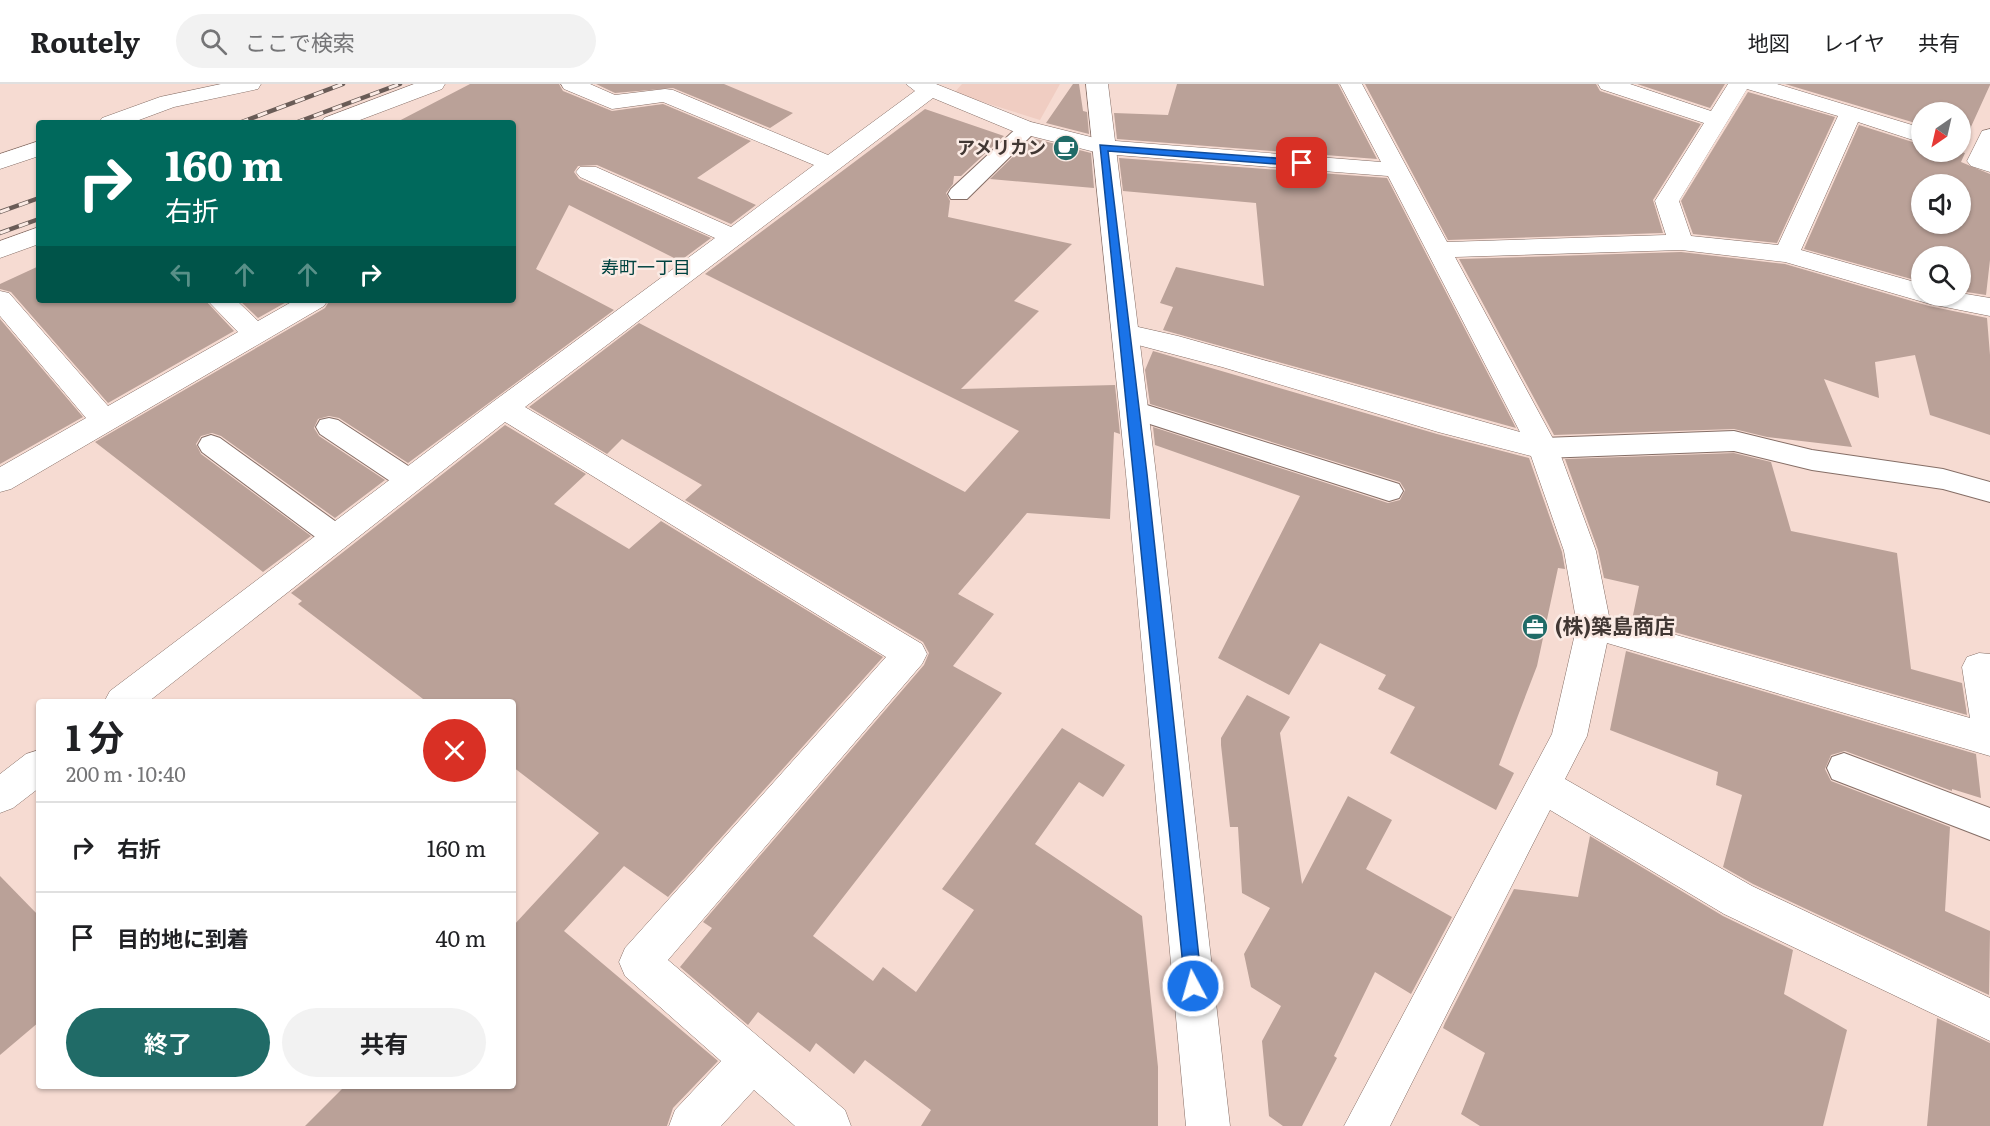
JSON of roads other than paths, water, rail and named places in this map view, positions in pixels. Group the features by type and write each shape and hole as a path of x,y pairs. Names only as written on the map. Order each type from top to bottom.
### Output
{"street":[{"path":"118,120 168,102 250,84"},
{"path":"340,120 434,84"},
{"path":"572,84 612,102 665,95 830,164"},
{"path":"1098,84 1208,1126"},
{"path":"1351,84 1543,448 1580,551 1594,625 1569,736 1366,1126"},
{"path":"1609,84 1717,120"},
{"path":"1681,242 1667,201 1739,84"},
{"path":"1754,84 1787,88 1851,113 1911,132"},
{"path":"126,699 409,480 830,164 923,87 1028,128 1103,147 1395,170"},
{"path":"1786,254 1851,113"},
{"path":"0,162 36,149"},
{"path":"588,172 733,237"},
{"path":"0,250 36,236"},
{"path":"1438,250 1681,242 1786,254 1911,290"},
{"path":"0,299 105,421"},
{"path":"223,303 256,334"},
{"path":"0,481 310,303"},
{"path":"1971,304 1990,307"},
{"path":"1125,333 1215,353 1437,422 1543,448"},
{"path":"504,408 910,654 639,962 828,1126"},
{"path":"1594,625 1990,740"},
{"path":"1990,669 1979,667 1990,734"},
{"path":"0,796 36,768"},
{"path":"1543,786 1738,900 1990,1020"},
{"path":"691,1126 752,1060"}],"lane":[{"path":"959,194 1028,128"},
{"path":"1134,410 1389,491"},
{"path":"329,427 409,480"},
{"path":"1543,448 1734,441 1812,460 1943,479 1990,492"},
{"path":"211,445 336,537"},
{"path":"1844,768 1990,824"}],"railway":[{"path":"247,120 343,84"},
{"path":"303,120 400,84"},
{"path":"0,212 36,199"},
{"path":"0,233 36,220"}],"place":[{"name":"アメリカン","path":"1066,148"},
{"name":"(株)築島商店","path":"1535,627"}],"district":[{"name":"寿町一丁目","path":"646,268"}]}
